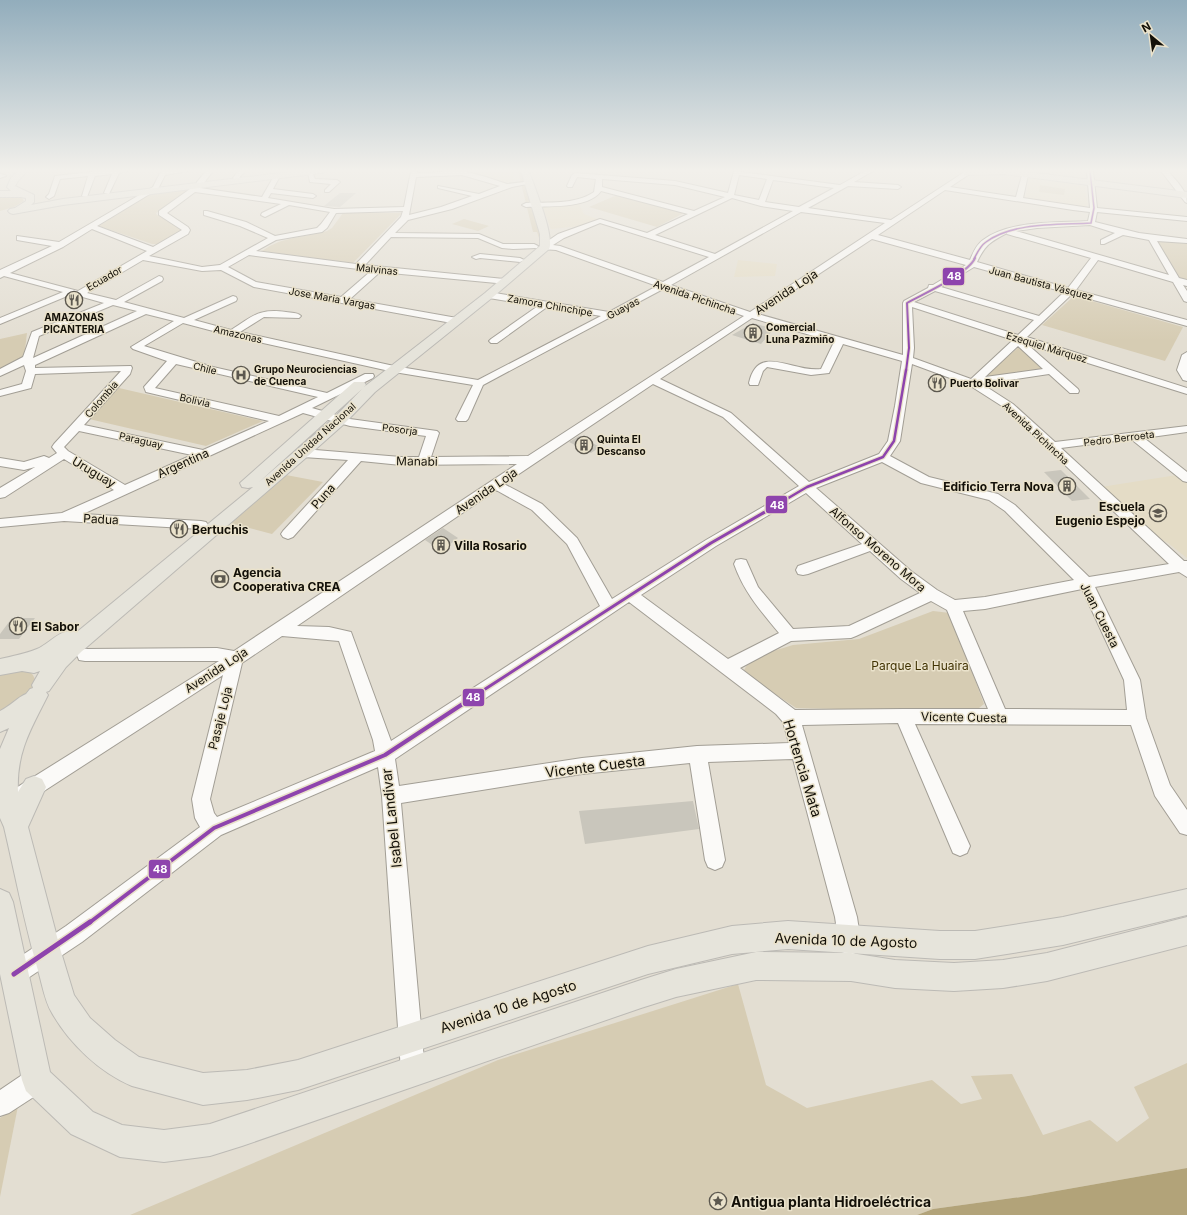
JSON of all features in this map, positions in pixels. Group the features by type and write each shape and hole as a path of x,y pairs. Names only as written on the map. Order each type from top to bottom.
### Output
{"main road":[{"path":"538,244 545,234 543,228"},
{"name":"Avenida Unidad Nacional","path":"451,319 489,295 520,260 538,244"},
{"name":"Avenida Unidad Nacional","path":"39,690 54,666 74,646 154,573 201,525 321,417 500,282 538,244"},
{"name":"Avenida Unidad Nacional","path":"8,664 35,659 55,650 154,573 303,453 339,422 370,389 381,371"},
{"path":"0,722 18,713 39,690 43,678 37,667 30,664 8,664"},
{"name":"Avenida 10 de Agosto","path":"39,690 23,720 10,752 6,778 8,814 62,1003 80,1028 100,1047 132,1071 203,1089 247,1085 298,1075 648,960 732,940 788,935 940,945 975,945 1063,931 1187,902"},
{"path":"8,814 27,799 34,787"},
{"path":"0,902 37,1080 82,1123 120,1140 164,1146 210,1140 242,1130 641,994 706,976 756,966 851,967 895,974 954,977 1003,974 1047,967 1187,931"}],"street":[{"path":"1,274 60,245 91,228"},
{"path":"94,228 153,250"},
{"name":"Ecuador","path":"0,321 76,292 185,232 186,230 183,228"},
{"path":"250,228 274,238"},
{"path":"141,257 202,269 222,267 274,238 319,230 322,228"},
{"path":"358,267 396,228"},
{"path":"538,244 583,228"},
{"path":"623,228 714,256"},
{"path":"649,235 665,228"},
{"name":"Guayas","path":"480,383 610,315 767,228"},
{"name":"Avenida Loja","path":"34,787 280,630 530,460 884,228"},
{"path":"14,974 74,934 214,828 385,755 711,543 807,487 883,457 894,441 901,406 909,348 907,303 932,287 960,273 972,264 979,249 985,242 1005,231 1026,228"},
{"path":"1107,228 1152,238 1187,241"},
{"path":"1005,231 1187,283"},
{"path":"1104,242 1122,232"},
{"path":"545,234 562,236"},
{"name":"Avenida Pichincha","path":"389,235 479,236 485,237 502,246 513,247 538,244 557,248 750,315 907,358 974,382 1009,406 1185,569"},
{"name":"Juan Bautista Vásquez","path":"872,236 1187,323"},
{"path":"20,238 60,245"},
{"path":"1152,238 1187,299"},
{"name":"Malvinas","path":"249,253 358,267 500,282"},
{"path":"476,257 480,256 520,260"},
{"path":"974,382 1070,290 1096,257"},
{"name":"Jose Maria Vargas","path":"222,267 254,284 342,301 451,319"},
{"path":"1138,270 1161,271 1170,268"},
{"path":"342,301 378,269"},
{"name":"Amazonas","path":"1,274 147,310 381,371 480,383"},
{"path":"115,302 159,279"},
{"path":"932,287 1040,319"},
{"name":"Zamora Chinchipe","path":"489,295 610,315"},
{"path":"183,320 233,299"},
{"name":"Ecuador","path":"29,364 35,334 115,302"},
{"name":"Ezequiel Márquez","path":"907,303 1187,391"},
{"path":"494,341 546,304"},
{"path":"0,373 29,364 147,310"},
{"path":"232,332 262,314 273,313 296,316"},
{"name":"Chile","path":"183,320 136,347 174,360 327,396"},
{"path":"1020,338 1023,346 1074,391"},
{"path":"754,383 756,371 761,365 766,364 809,372 819,373 825,371 839,340"},
{"path":"1164,383 1184,374 1187,355"},
{"name":"Bolivia","path":"174,360 149,387 150,390 280,420"},
{"path":"0,393 26,387 29,364"},
{"name":"Colombia","path":"29,364 127,368 126,372 103,396 78,427 58,447 64,454"},
{"name":"Argentina","path":"64,517 280,420 381,371"},
{"path":"974,382 1050,371"},
{"name":"Alfonso Moreno Mora","path":"653,380 727,416 906,575 932,594 953,606"},
{"path":"462,419 480,383"},
{"path":"302,409 321,417 339,422"},
{"name":"Posorja","path":"339,422 433,434 424,461"},
{"name":"Paraguay","path":"78,427 205,454"},
{"name":"Pedro Berroeta","path":"1051,446 1187,429"},
{"path":"1134,436 1187,478"},
{"name":"Manabi","path":"303,453 401,461 530,460"},
{"path":"0,462 24,466 64,454"},
{"path":"0,493 64,454"},
{"name":"Uruguay","path":"64,454 124,490"},
{"name":"Juan Cuesta","path":"883,457 925,480 993,497 1010,508 1086,583 1132,680 1137,718 1162,790 1187,826"},
{"name":"Puna","path":"288,534 357,458"},
{"path":"495,484 537,507 572,541 609,608"},
{"name":"Padua","path":"0,522 64,517 201,525"},
{"path":"803,570 873,545"},
{"path":"742,564 747,581 753,591 789,635"},
{"path":"1000,717 953,606 985,603 1086,583 1185,569"},
{"path":"727,667 789,635 851,632 932,594"},
{"name":"Hortencia Mata","path":"630,595 782,709 791,718 846,917 850,938 851,967"},
{"name":"Isabel Landívar","path":"280,630 291,632 333,633 345,636 382,740 390,796 409,1038 413,1071"},
{"path":"86,655 217,654 235,658"},
{"name":"Pasaje Loja","path":"214,828 204,818 201,799 235,658"},
{"path":"903,716 960,846"},
{"name":"Vicente Cuesta","path":"791,718 903,716 1137,718"},
{"name":"Vicente Cuesta","path":"390,796 582,766 697,754 800,751"},
{"path":"697,754 707,806 714,860"},
{"path":"0,1104 37,1080"}],"shaded area":[{"path":"738,260 777,264 775,276 734,277"},
{"name":"Escuela Eugenio Espejo","path":"1177,475 1187,483 1187,558 1168,543 1159,539 1101,487"},
{"path":"1187,1168 1187,1215 917,1215 933,1209 1028,1196"}],"green space":[{"path":"104,228 181,228 183,229 183,231 158,244 152,244"},
{"path":"332,228 388,228 353,263 262,251 285,240 327,231"},
{"path":"466,228 485,228 478,231"},
{"path":"532,228 542,228 545,237 539,238 537,232 533,232"},
{"path":"1156,240 1187,242 1187,282 1179,278"},
{"path":"1074,296 1183,327 1165,361 1042,325"},
{"path":"27,333 24,358 0,372 0,339"},
{"path":"1019,347 1043,370 982,379"},
{"path":"119,388 263,421 206,446 89,419"},
{"path":"286,475 323,482 272,534 230,523"},
{"name":"Parque La Huaira","path":"933,611 950,613 984,704 974,712 796,708 751,678 744,670 747,665 770,652 793,645 859,639"},
{"path":"0,671 29,671 33,675 36,682 35,688 31,694 0,718"},
{"path":"738,984 766,1085 807,1108 932,1080 961,1104 982,1099 971,1076 1012,1074 1043,1135 1090,1120 1117,1142 1149,1118 1134,1087 1187,1063 1187,1168 1028,1196 933,1209 917,1215 130,1215 498,1060"},
{"path":"18,1106 0,1197 0,1118"}],"building":[{"name":"Comercial Luna Pazmiño","path":"753,323 767,327 764,329 772,331 761,344 732,335"},
{"name":"Quinta El Descanso","path":"579,436 600,447 591,453 569,442"},
{"name":"Edificio Terra Nova","path":"1061,470 1090,499 1072,501 1044,472"},
{"name":"Villa Rosario","path":"443,528 458,538 441,551 425,540"},
{"name":"El Sabor","path":"12,618 35,618 19,639 0,639 0,634"},
{"path":"693,801 699,829 585,844 579,811"}],"transit line":[{"name":"48","path":"14,974 74,934 214,828 385,755 711,543 807,487 883,457 894,441 901,406 909,348 907,303 960,273 972,264 979,249 985,242 1005,231 1026,228"}],"place":[{"name":"AMAZONAS PICANTERIA","path":"74,300"},
{"name":"Comercial Luna Pazmiño","path":"753,333"},
{"name":"Grupo Neurociencias de Cuenca","path":"241,375"},
{"name":"Puerto Bolivar","path":"937,383"},
{"name":"Quinta El Descanso","path":"584,445"},
{"name":"Edificio Terra Nova","path":"1067,486"},
{"name":"Escuela Eugenio Espejo","path":"1158,513"},
{"name":"Bertuchis","path":"179,529"},
{"name":"Villa Rosario","path":"441,545"},
{"name":"Agencia Cooperativa CREA","path":"220,579"},
{"name":"El Sabor","path":"18,626"},
{"name":"Antigua planta Hidroeléctrica","path":"718,1201"}]}
